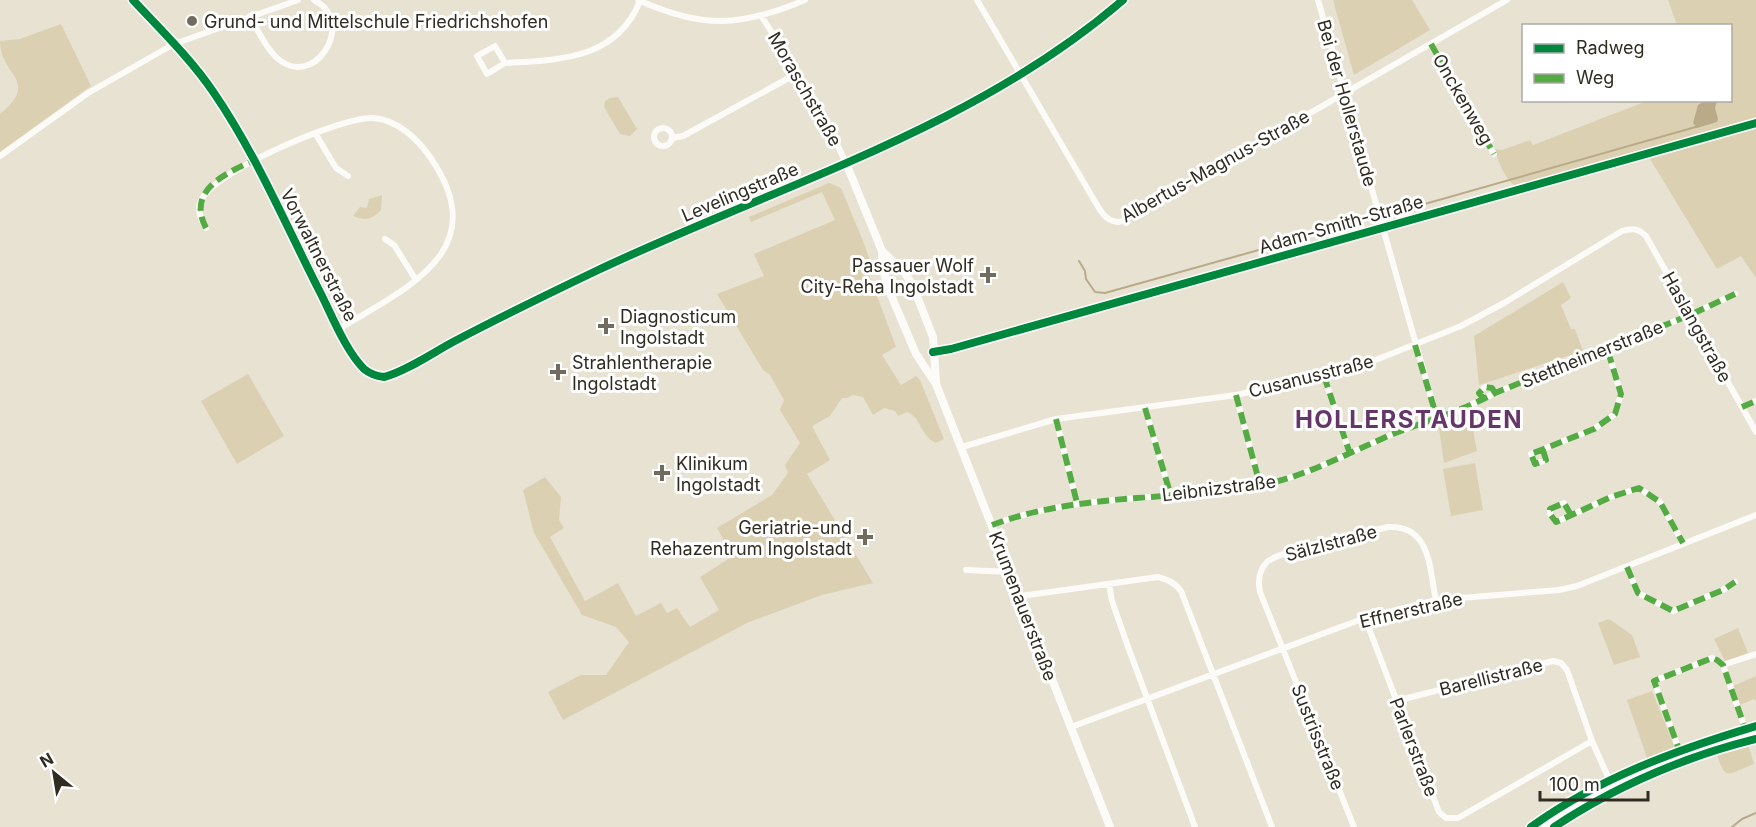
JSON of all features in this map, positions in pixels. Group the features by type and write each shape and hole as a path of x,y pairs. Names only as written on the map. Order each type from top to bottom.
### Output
{"street":[{"name":"Vorwaltnerstraße","path":"134,0 214,92 255,160 339,329 358,362"},
{"path":"0,156 88,93 174,44 298,0"},
{"path":"250,16 276,57 290,65 304,66 312,64 324,54 331,38 331,23 327,10 314,0"},
{"path":"505,63 495,46 477,56 487,74 505,63 573,58 592,51 623,29 635,14 639,1 669,12 728,22 762,16 806,0"},
{"path":"978,0 1021,73"},
{"name":"Levelingstraße","path":"358,362 374,376 389,376 544,295 612,263 846,163 939,120 1021,73 1079,35 1124,0"},
{"name":"Bei der Hollerstaude","path":"1318,0 1437,418"},
{"path":"1344,93 1507,0"},
{"name":"Moraschstraße","path":"762,16 828,124 846,163"},
{"name":"Onckenweg","path":"1431,44 1494,154"},
{"path":"672,138 683,136 798,73"},
{"name":"Albertus-Magnus-Straße","path":"1021,73 1097,205 1104,216 1113,222 1120,222 1132,216 1344,93"},
{"path":"206,228 200,217 200,203 206,191 219,180 255,160 315,133 357,119 372,118 387,121 404,130 416,140 437,167 452,201 453,226 450,237 437,260 416,280 339,329"},
{"name":"Adam-Smith-Straße","path":"933,352 951,349 1756,123"},
{"path":"315,133 336,168 348,176"},
{"name":"Krumenauerstraße","path":"846,163 882,250 885,277 916,354 936,384 962,447 1110,827"},
{"name":"Cusanusstraße","path":"962,447 1056,419 1236,395 1324,376 1368,363 1461,326 1504,303 1622,231 1633,228"},
{"name":"Haslangstraße","path":"1633,228 1646,236 1756,432"},
{"path":"385,239 394,245 416,280"},
{"name":"Krumenauerstraße","path":"882,250 901,269 913,286 933,337 936,384"},
{"path":"885,277 892,270 901,269"},
{"name":"Stettheimerstraße","path":"1437,418 1484,399 1479,393 1485,387 1492,388 1495,393 1690,315 1735,294"},
{"path":"1543,450 1594,429 1615,414 1621,394 1607,348"},
{"path":"916,354 933,352"},
{"path":"1324,376 1350,454"},
{"path":"1236,395 1260,486"},
{"path":"1742,407 1756,401"},
{"path":"1145,408 1171,496"},
{"name":"Leibnizstraße","path":"992,525 1077,503 1117,498 1191,495 1260,486 1291,478 1437,418"},
{"path":"1056,419 1077,503"},
{"path":"1571,515 1611,497 1639,488 1660,502 1683,543"},
{"name":"Effnerstraße","path":"1071,727 1365,618 1436,600 1558,590 1577,586 1756,515"},
{"name":"Sälzlstraße","path":"1283,648 1258,583 1261,571 1266,564 1288,552 1388,527 1401,526 1420,538 1436,600"},
{"path":"1627,567 1638,593 1673,611 1723,590 1735,582"},
{"path":"966,570 1011,572"},
{"path":"1021,596 1158,577 1176,585 1181,591 1214,674 1272,827"},
{"path":"1109,584 1119,623 1195,827"},
{"name":"Parlerstraße","path":"1365,618 1439,812 1446,818 1458,818 1592,741"},
{"name":"Sustrisstraße","path":"1283,648 1354,827"},
{"path":"1723,665 1756,654"},
{"path":"1543,827 1612,786 1681,755 1752,733 1723,665 1712,658 1654,681 1681,755"},
{"name":"Barellistraße","path":"1396,701 1553,661 1561,663 1568,670 1592,741 1612,786"}],"shaded area":[{"path":"1333,0 1412,0 1430,30 1354,75"},
{"path":"1668,0 1756,0 1756,119 1515,186 1511,183 1494,149 1502,150 1530,140 1533,145 1644,102 1732,102 1732,24 1677,24"},
{"path":"61,24 91,86 0,152 0,114 12,103 18,85 2,53 0,41 20,39"},
{"path":"618,97 637,129 630,136 620,134 604,107 605,101"},
{"path":"1703,102 1717,102 1717,122 1697,128 1693,123 1698,105"},
{"path":"1756,129 1756,278 1741,256 1717,269 1650,159"},
{"path":"829,183 841,188 870,261 870,277 896,347 882,355 901,385 916,376 920,380 944,439 936,443 931,440 915,418 907,412 898,416 895,411 884,408 873,415 863,397 853,395 842,398 830,416 812,426 830,460 807,474 873,583 822,595 749,622 563,720 548,692 581,675 606,675 629,642 616,627 582,615 534,533 523,490 545,477 561,497 559,520 564,528 550,537 585,601 618,583 636,616 661,603 667,613 677,608 690,627 719,610 700,577 733,556 717,528 772,495 788,473 785,465 800,443 780,410 784,400 717,294 764,276 754,254 835,220 822,192 751,222 749,217"},
{"path":"382,195 381,210 374,216 361,219 353,216 360,207 367,208 369,199"},
{"path":"1563,282 1571,298 1561,305 1571,329 1575,329 1583,351 1479,385 1474,336"},
{"path":"248,374 284,436 237,464 201,401"},
{"path":"1438,422 1472,425 1477,451 1444,463"},
{"path":"1475,463 1483,510 1451,516 1443,469"},
{"path":"1609,619 1632,635 1640,657 1614,665 1598,623"},
{"path":"1738,628 1748,653 1725,661 1714,639"},
{"path":"1756,676 1756,701 1754,699 1740,705 1733,686"},
{"path":"1652,691 1675,748 1647,758 1627,700"},
{"path":"1748,744 1754,764 1734,772 1726,772 1717,754"}],"waterway":[{"path":"1393,213 1699,126"},
{"path":"1079,261 1085,271 1086,279 1095,292 1105,293 1366,220"},
{"path":"1732,827 1742,819 1756,813"}],"marked path":[{"path":"1431,44 1494,154"},
{"path":"206,228 201,215 201,203 205,193 221,177 255,160"},
{"path":"992,525 1057,508 1123,499 1224,491 1275,482 1329,463 1398,432 1459,410 1495,393 1690,315 1735,294"},
{"path":"1415,345 1437,418"},
{"path":"1543,450 1546,460 1535,464 1531,454 1594,429 1615,414 1621,394 1607,348"},
{"path":"1324,376 1350,454"},
{"path":"1484,399 1479,393 1485,387 1492,388 1495,393"},
{"path":"1236,395 1260,485"},
{"path":"1742,407 1756,401"},
{"path":"1145,408 1171,496"},
{"path":"1056,419 1077,503"},
{"path":"1571,515 1564,503 1550,509 1550,514 1556,522 1611,497 1639,488 1660,502 1683,543"},
{"path":"1627,567 1638,593 1673,611 1723,590 1735,582"},
{"path":"1681,755 1654,681 1712,658 1723,665 1747,734"}],"cycle path":[{"path":"133,0 186,57 230,117 258,166 345,343 364,369 384,377 596,271 870,153 937,121 1065,46 1123,0"},
{"path":"933,352 951,349 1756,123"},
{"path":"1531,827 1584,794 1639,767 1756,726"},
{"path":"1554,827 1602,798 1651,774 1729,746 1756,739"}],"place":[{"name":"Grund- und Mittelschule Friedrichshofen","path":"192,21"},
{"name":"Passauer Wolf City-Reha Ingolstadt","path":"988,275"},
{"name":"Diagnosticum Ingolstadt","path":"606,326"},
{"name":"Strahlentherapie Ingolstadt","path":"558,372"},
{"name":"Klinikum Ingolstadt","path":"662,473"},
{"name":"Geriatrie-und Rehazentrum Ingolstadt","path":"865,537"}],"district":[{"name":"HOLLERSTAUDEN","path":"1409,419"}]}
